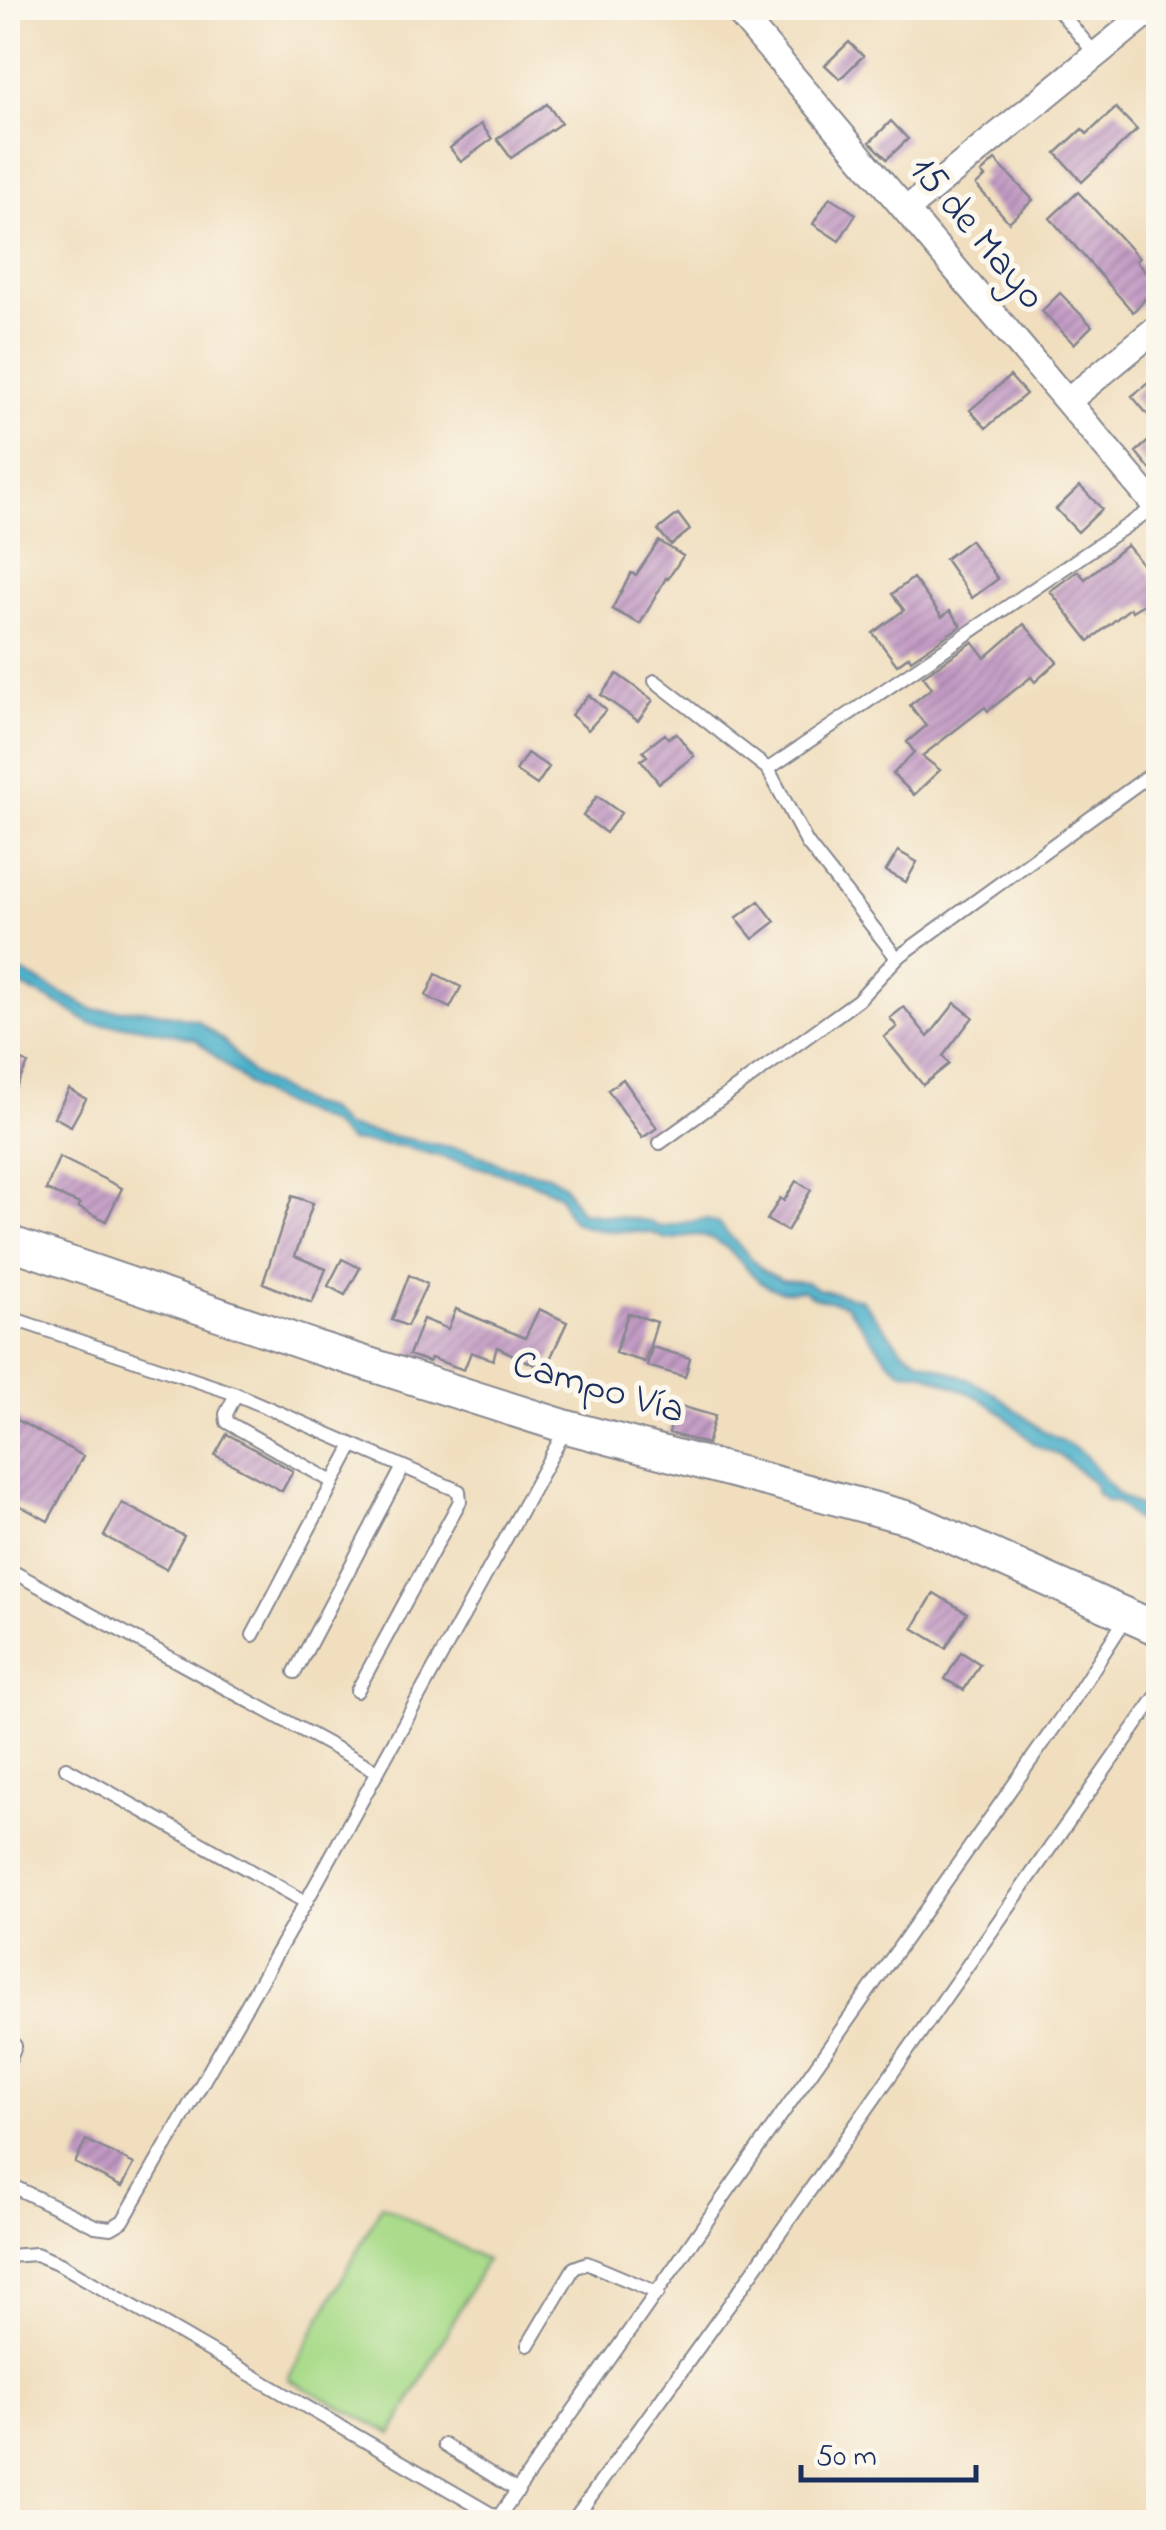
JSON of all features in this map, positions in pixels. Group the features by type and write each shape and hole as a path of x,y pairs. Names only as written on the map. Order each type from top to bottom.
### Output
{"street":[{"name":"15 de Mayo","path":"735,8 1157,508"},
{"path":"906,210 1153,8"},
{"path":"1068,401 1158,328"},
{"name":"Campo Vía","path":"8,1242 315,1347 567,1427 909,1518 1158,1629"}],"lane":[{"path":"1056,8 1096,55"},
{"path":"768,769 1157,508"},
{"path":"655,681 768,769 807,843 897,958"},
{"path":"660,1143 858,1000 897,958 1158,769"},
{"path":"8,1316 236,1394 459,1491 460,1501 357,1690"},
{"path":"236,1394 226,1414 227,1422 333,1482"},
{"path":"8,2184 95,2226 111,2228 124,2220 306,1902 567,1427"},
{"path":"253,1635 353,1445"},
{"path":"295,1672 403,1466"},
{"path":"8,1570 378,1771"},
{"path":"8,2256 36,2254 60,2264 496,2520 1061,1718 1128,1615"},
{"path":"572,2522 742,2288 1158,1694"},
{"path":"66,1768 306,1902"},
{"path":"8,2037 15,2046 8,2062"},
{"path":"528,2345 574,2268 587,2263 658,2293"},
{"path":"444,2445 518,2490"}],"green space":[{"path":"382,2205 486,2260 392,2434 288,2379"}],"water":[{"path":"8,965 94,1010 147,1010 196,1020 224,1041 251,1073 306,1104 326,1109 345,1127 470,1151 505,1166 548,1175 563,1184 580,1212 649,1221 659,1227 706,1219 719,1224 763,1271 782,1280 807,1282 818,1289 861,1299 902,1349 994,1393 1039,1428 1082,1452 1116,1493 1141,1508 1158,1531 1158,1547 1118,1503 1097,1494 1093,1482 1061,1456 1035,1445 1003,1414 978,1397 924,1373 902,1371 888,1360 846,1305 813,1297 802,1290 769,1287 713,1239 693,1235 670,1239 652,1233 583,1226 565,1210 560,1195 529,1181 402,1146 349,1141 328,1123 269,1098 249,1085 195,1039 137,1026 90,1024 65,1007 8,980"}],"building":[{"path":"849,42 863,56 840,79 825,65"},
{"path":"547,104 561,123 511,158 497,139"},
{"path":"1116,108 1137,130 1082,182 1056,153 1082,129 1087,134"},
{"path":"891,121 908,139 887,159 870,142"},
{"path":"481,124 492,139 461,162 450,148"},
{"path":"995,160 1033,200 1009,222 976,185 985,177 981,173"},
{"path":"1078,192 1139,258 1136,261 1158,285 1133,312 1050,218"},
{"path":"830,197 856,214 839,241 813,224"},
{"path":"1060,293 1092,326 1074,344 1042,311"},
{"path":"1158,375 1158,407 1148,415 1132,396"},
{"path":"1010,376 1026,394 986,428 970,410"},
{"path":"1158,433 1158,479 1136,452"},
{"path":"1080,486 1102,509 1078,532 1056,509"},
{"path":"678,514 690,530 671,545 658,530"},
{"path":"970,540 998,579 972,598 945,559"},
{"path":"659,541 683,556 640,624 612,609 631,573 636,575"},
{"path":"1127,545 1158,584 1158,617 1147,602 1132,611 1130,608 1089,641 1050,591 1078,571 1085,579"},
{"path":"913,578 942,617 950,611 961,626 911,660 909,656 897,665 873,633 904,610 892,594"},
{"path":"1024,624 1057,662 1035,682 1031,677 988,711 985,707 922,756 940,770 914,795 893,774 914,752 907,742 926,726 910,705 932,688 923,676 973,642 985,658"},
{"path":"617,674 653,700 638,721 601,695"},
{"path":"589,695 606,710 588,730 571,715"},
{"path":"676,733 694,756 659,783 641,760 647,756 643,751 665,734 668,738"},
{"path":"527,753 549,767 537,785 516,771"},
{"path":"597,796 621,813 606,833 583,816"},
{"path":"898,851 917,862 906,882 886,871"},
{"path":"759,901 775,922 753,939 736,918"},
{"path":"436,974 461,987 450,1008 426,996"},
{"path":"955,1003 973,1017 943,1056 949,1064 923,1085 884,1037 897,1027 890,1018 904,1007 928,1037"},
{"path":"8,1053 28,1064 8,1102"},
{"path":"623,1079 657,1128 642,1138 608,1090"},
{"path":"69,1089 86,1099 71,1126 54,1117"},
{"path":"59,1157 122,1188 106,1221 78,1207 80,1204 46,1190"},
{"path":"796,1181 811,1190 787,1231 767,1220"},
{"path":"292,1196 313,1203 295,1256 326,1269 312,1303 263,1283"},
{"path":"342,1259 360,1268 345,1295 328,1286"},
{"path":"409,1275 427,1284 407,1326 392,1320"},
{"path":"456,1309 525,1338 539,1309 567,1322 545,1370 497,1347 493,1360 471,1352 464,1370 409,1355 423,1319 448,1329"},
{"path":"628,1313 657,1322 645,1362 615,1353"},
{"path":"652,1347 690,1358 685,1377 647,1366"},
{"path":"677,1405 715,1416 707,1444 669,1433"},
{"path":"8,1415 83,1456 48,1521 8,1499"},
{"path":"227,1434 293,1471 282,1491 215,1455"},
{"path":"122,1503 184,1536 166,1569 104,1536"},
{"path":"934,1593 967,1613 946,1648 913,1628"},
{"path":"961,1652 980,1664 964,1690 945,1679"},
{"path":"86,2140 134,2164 122,2187 75,2163"}]}
